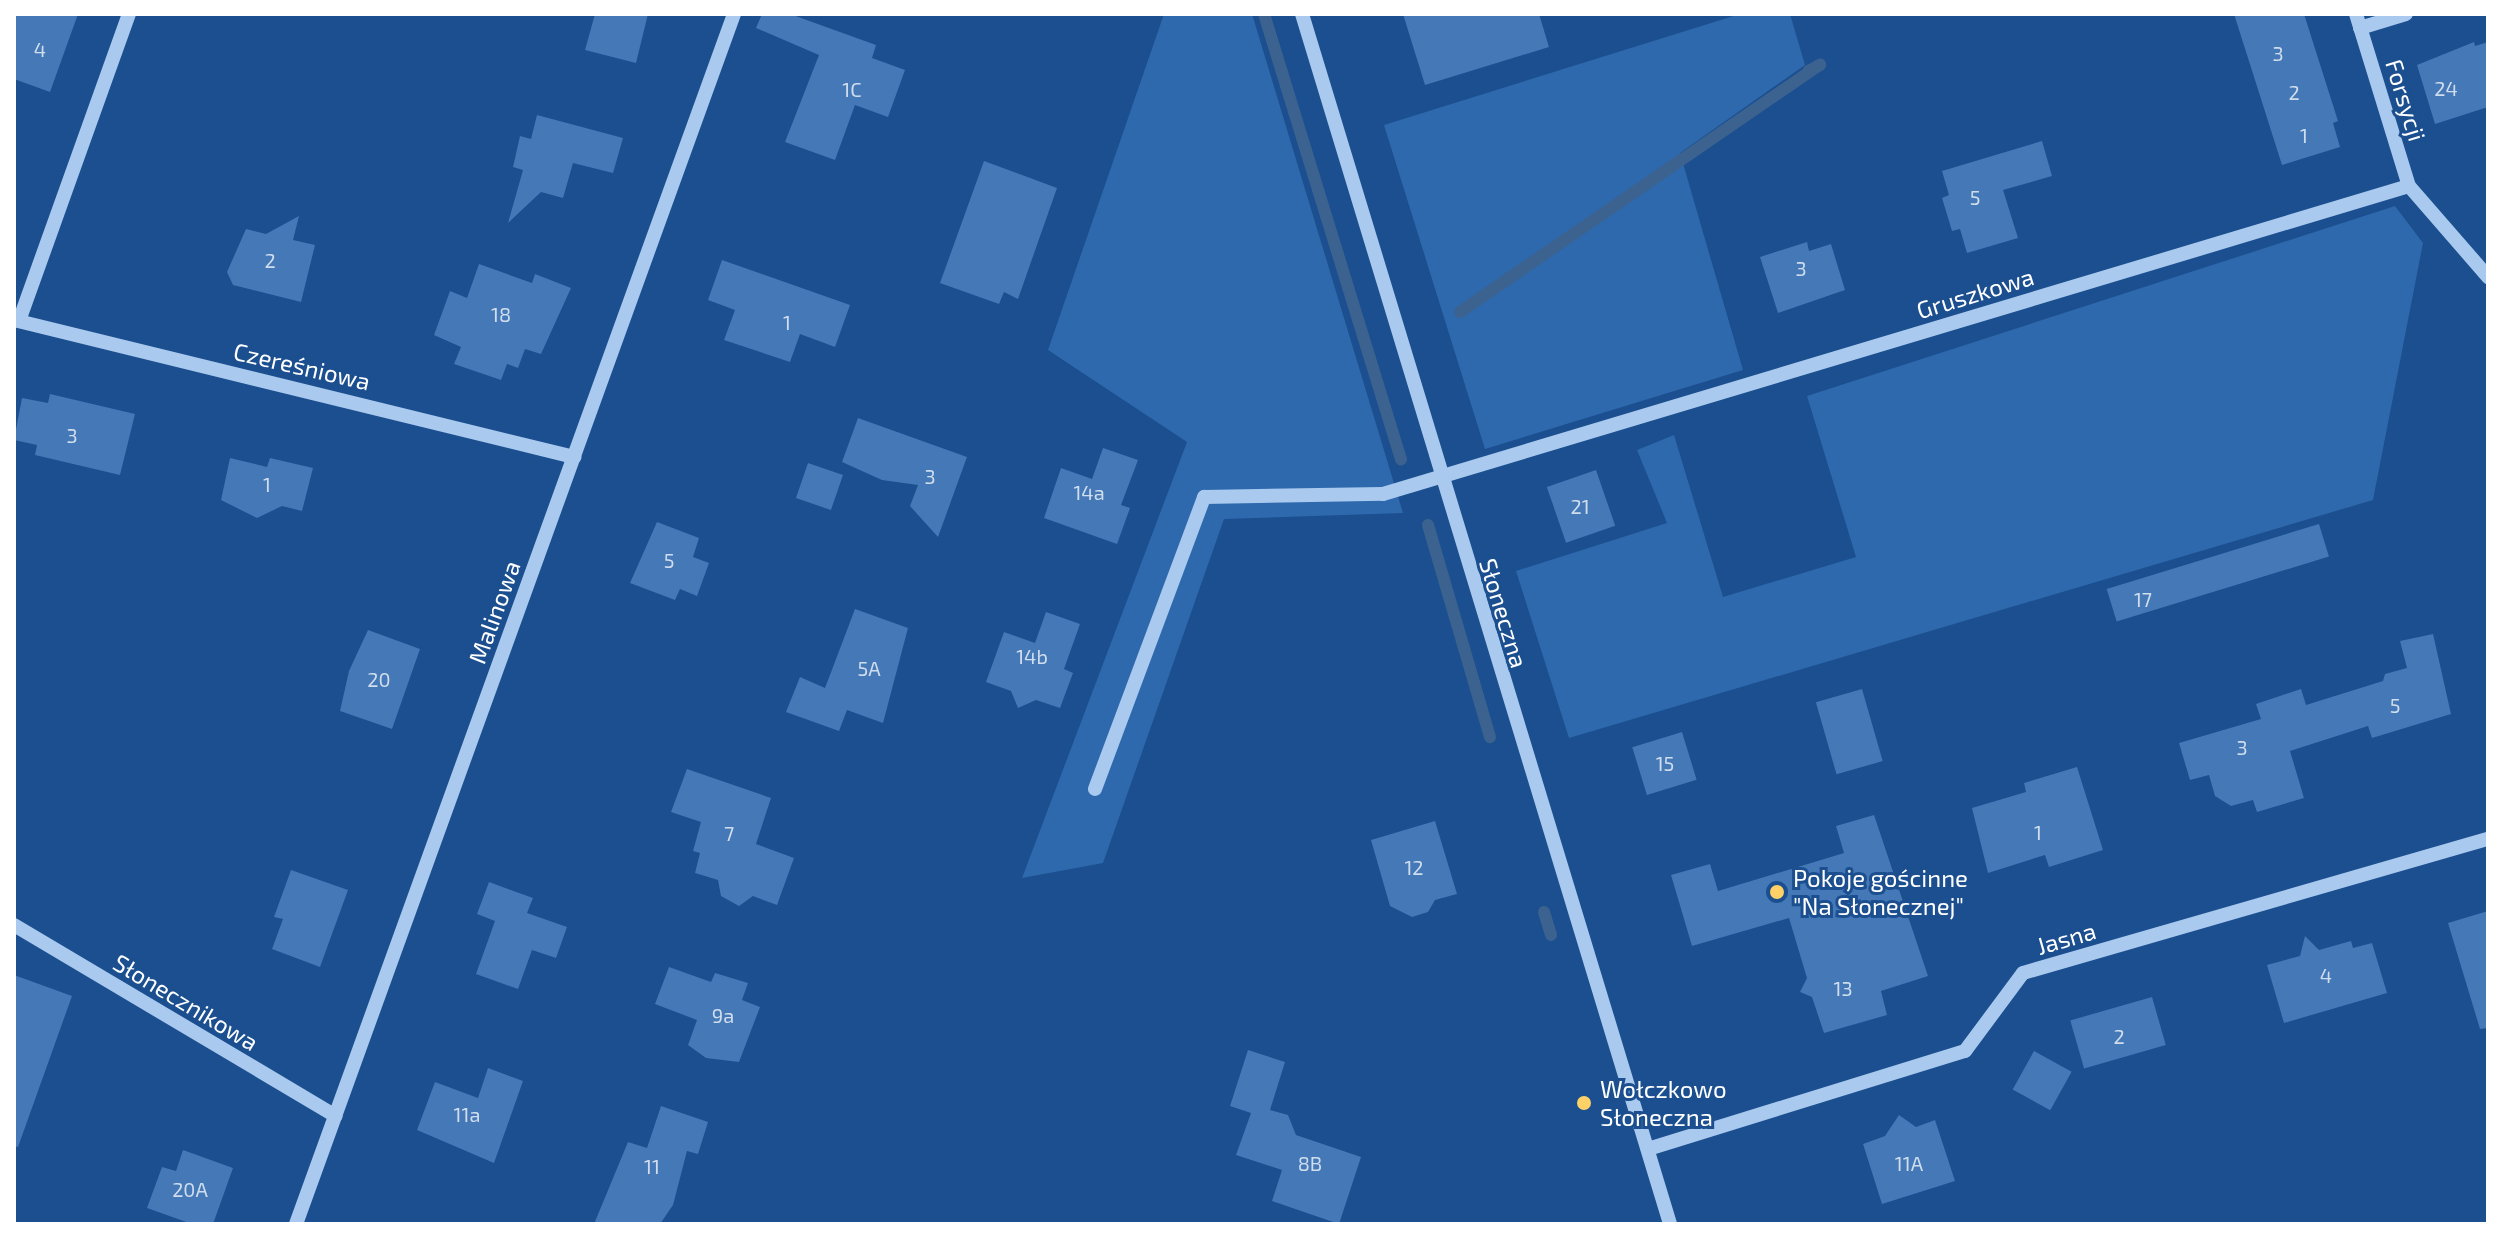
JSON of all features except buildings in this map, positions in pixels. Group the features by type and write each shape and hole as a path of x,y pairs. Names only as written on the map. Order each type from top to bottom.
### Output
{"street":[{"name":"Czereśniowa","path":"129,14 16,321 574,457"},
{"name":"Malinowa","path":"296,1224 734,14"},
{"name":"Słoneczna","path":"1302,14 1439,478 1670,1224"},
{"name":"Forsycji","path":"2406,14 2358,21 2409,186"},
{"name":"Gruszkowa","path":"1095,789 1204,497 1383,494 2409,186"},
{"path":"2409,186 2488,277"},
{"name":"Jasna","path":"1648,1149 1965,1051 2023,973 2488,839"},
{"name":"Słonecznikowa","path":"14,925 336,1116"}],"shaded area":[{"path":"1164,14 1252,14 1403,513 1224,519 1103,863 1022,878 1187,442 1048,350"},
{"path":"1740,14 1790,14 1805,65 1680,153 1743,370 1485,449 1384,125"},
{"path":"2395,206 2423,243 2373,500 1569,738 1516,571 1667,523 1637,450 1674,435 1723,597 1856,557 1807,396"}],"waterway":[{"path":"1264,14 1401,459"},
{"path":"1460,312 1820,65 1808,71"},
{"path":"1428,525 1490,737"},
{"path":"1544,912 1551,935"}],"place":[{"name":"Pokoje gościnne \"Na Słonecznej\"","path":"1777,892"},
{"name":"Wołczkowo Słoneczna","path":"1584,1103"}]}
